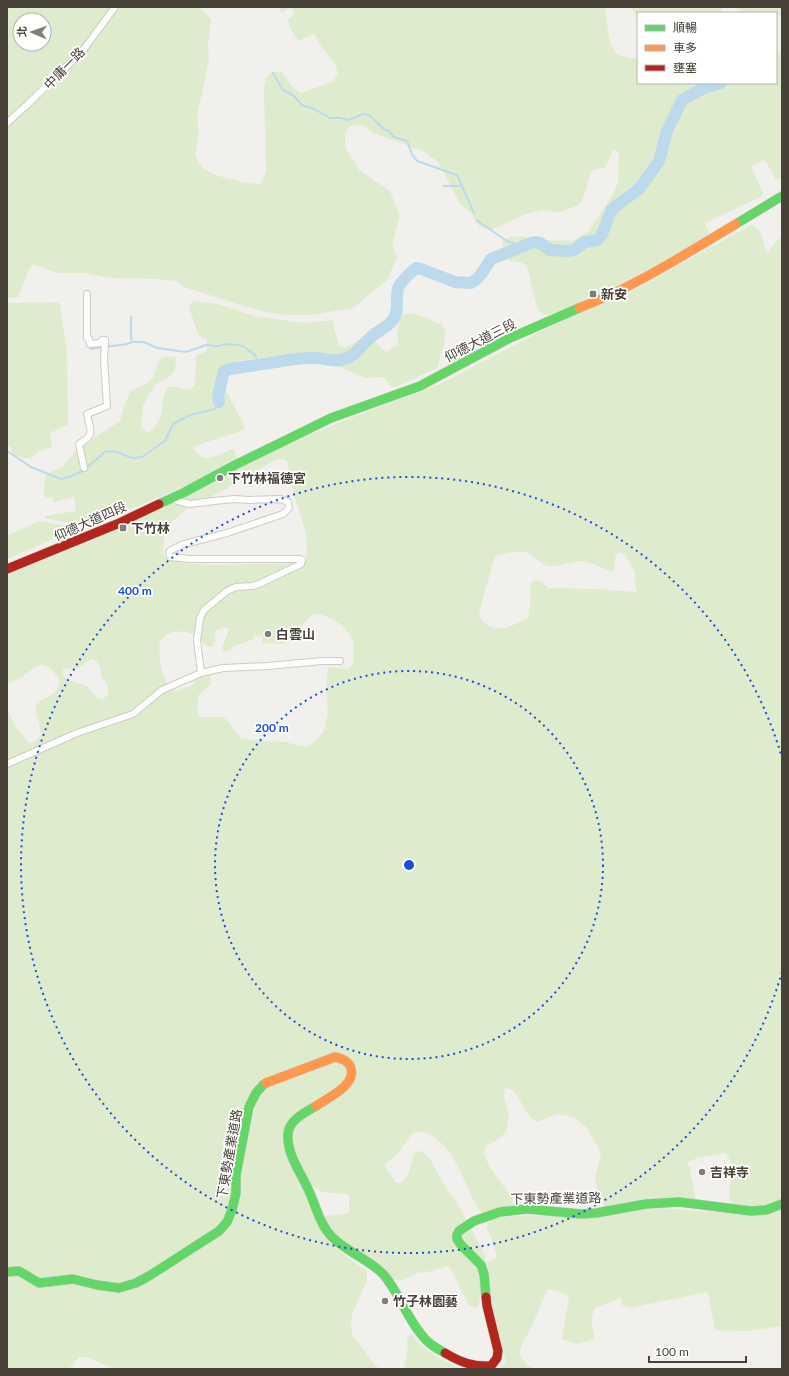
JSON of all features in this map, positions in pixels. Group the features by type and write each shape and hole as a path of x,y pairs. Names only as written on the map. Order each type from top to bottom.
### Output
{"street":[{"name":"中庸一路","path":"7,123 84,49 115,7"},
{"name":"仰德大道三段","path":"183,493 235,465 332,418 420,386 510,338 557,317 606,298 654,273 782,196"},
{"path":"84,468 79,444 89,438 91,434 87,414 107,406 104,360 105,340 102,340 101,343 90,344 89,339 87,338 87,294"},
{"name":"仰德大道四段","path":"7,569 110,527 183,493"},
{"path":"172,498 190,504 234,499 281,499 288,502 289,508 283,514 227,533 177,547 169,552 169,555 172,558 302,560 301,564 259,584 236,587 227,591 204,610 200,618 197,640 201,673"},
{"path":"7,764 77,733 133,714 162,690 201,673 223,668 340,661"},
{"name":"下東勢產業道路","path":"7,1272 19,1271 40,1283 73,1279 97,1285 119,1288 136,1284 219,1231 227,1222 232,1210 236,1193 236,1175 246,1122 256,1093 263,1085 335,1057 344,1058 349,1062 352,1070 350,1079 344,1087 293,1121 289,1128 291,1156 308,1187 326,1231 335,1240 380,1271 392,1285 416,1328 427,1342 451,1357 474,1367 491,1366 497,1358 498,1351 487,1306 484,1274 481,1266 461,1245 457,1238 457,1234 463,1228 474,1222 500,1212 527,1209 581,1214 596,1213 646,1204 680,1202 758,1211 766,1210 782,1204"}],"green space":[{"path":"7,7 199,7 211,19 208,45 209,59 197,116 199,133 195,155 201,166 208,172 247,183 260,184 266,171 264,88 267,77 274,72 282,72 294,89 301,93 332,82 338,75 334,63 320,45 314,34 298,41 289,26 288,20 295,13 290,7 604,7 608,34 613,48 622,56 637,59 637,84 777,84 777,52 782,54 782,178 776,180 772,171 764,160 751,167 763,193 762,196 705,223 709,234 684,250 577,305 548,315 541,314 536,304 527,266 520,262 510,261 503,249 503,241 513,237 528,237 544,240 573,241 588,232 612,196 618,183 619,152 613,150 605,168 595,169 591,172 582,201 576,206 560,212 543,210 525,214 492,230 480,227 471,213 461,205 438,162 423,151 376,134 362,125 351,126 345,132 345,147 359,170 390,191 400,216 392,244 397,257 387,280 353,308 310,315 287,315 260,311 184,287 177,281 111,278 86,273 57,273 34,265 29,269 18,297 7,298"},
{"path":"278,7 290,7 282,13"},
{"path":"631,7 723,7 721,12 637,12 637,16"},
{"path":"734,7 782,7 782,17 777,12 740,12 741,10"},
{"path":"751,225 758,228 760,231 765,250 768,252 782,236 782,1200 751,1207 735,1205 731,1201 729,1193 733,1175 732,1164 725,1153 697,1158 688,1162 696,1199 605,1206 598,1192 595,1178 601,1155 586,1127 574,1117 557,1114 537,1122 531,1118 513,1090 505,1088 504,1096 509,1116 506,1132 497,1140 486,1146 484,1154 489,1166 512,1198 513,1208 484,1214 480,1211 474,1202 460,1170 448,1150 431,1135 422,1132 416,1132 408,1138 398,1153 384,1165 396,1183 401,1183 408,1175 414,1154 418,1151 423,1152 430,1159 463,1213 486,1257 482,1269 480,1301 478,1307 470,1307 451,1269 448,1266 432,1271 417,1273 401,1281 391,1279 336,1238 324,1220 325,1216 349,1213 348,1194 323,1192 312,1186 294,1155 292,1134 295,1125 351,1082 347,1057 254,1092 235,1192 225,1220 216,1230 136,1280 118,1285 40,1280 7,1269 7,709 16,727 25,739 29,743 35,742 41,735 35,708 42,700 57,691 60,680 50,668 46,665 42,665 34,668 21,678 10,682 7,685 7,575 91,541 194,492 300,438 440,384 561,321 629,293","holes":["280,459 287,460 292,487 306,536 307,554 305,563 215,565 182,563 166,559 163,552 164,541 171,523 178,516 185,510 220,492 273,461","523,552 531,555 547,566 584,561 613,572 616,554 621,552 629,560 633,567 637,592 548,588 542,582 534,580 530,584 531,598 528,617 508,627 497,629 492,628 483,621 479,612 494,559 497,555","318,614 328,617 348,632 353,642 353,663 349,669 328,667 326,687 328,712 324,731 307,747 286,742 240,738 228,721 223,717 200,717 198,715 197,707 199,694 211,684 208,673 196,677 193,685 177,691 167,683 164,677 159,644 164,637 171,633 186,632 193,634 205,645 210,647 214,645 216,630 227,627 229,629 222,649 226,652 235,646 252,640 256,635 263,637 262,643 282,644 290,641 310,616","91,659 96,661 100,666 102,678 108,685 108,695 103,699 95,697 87,686 65,679 63,669 79,668"]},
{"path":"192,301 218,304 254,316 274,319 307,323 332,320 339,346 345,348 366,337 371,338 386,352 398,344 398,324 402,316 407,314 419,315 442,325 445,329 444,345 437,368 396,387 391,387 384,377 365,378 333,364 288,356 249,359 233,362 220,372 222,383 245,427 241,431 198,445 194,448 201,457 210,458 232,449 237,457 207,476 139,506 80,525 44,518 46,516 76,511 74,497 54,502 53,497 47,498 44,494 45,476 62,467 80,447 120,421 124,406 131,390 151,380 155,374 157,364 160,359 166,357 176,357 175,370 169,377 156,384 143,405 141,426 146,432 149,432 155,426 161,416 164,395 168,388 173,387 190,390 195,384 196,356 207,351 207,339 199,337 189,307"},
{"path":"57,302 60,305 67,354 68,425 50,433 52,447 38,452 30,459 13,455 10,446 7,446 7,303"},
{"path":"39,521 70,527 71,530 7,559 7,536"},
{"path":"337,1059 347,1063 349,1069 342,1085 290,1119 285,1146 289,1161 305,1189 316,1223 331,1244 367,1272 367,1280 352,1315 352,1335 375,1365 380,1369 114,1369 87,1357 79,1357 69,1369 7,1369 7,1274 18,1274 40,1286 73,1281 119,1291 229,1224 238,1174 259,1094 266,1086"},
{"path":"782,1206 782,1326 749,1331 715,1330 708,1292 629,1308 622,1305 621,1298 594,1309 591,1320 595,1339 576,1344 562,1339 569,1297 558,1291 547,1290 531,1328 522,1344 519,1354 527,1365 535,1369 499,1369 506,1361 498,1341 485,1270 487,1262 497,1257 491,1237 486,1227 489,1221 502,1217 515,1216 660,1208 742,1214"},
{"path":"412,1334 427,1350 460,1369 404,1369 408,1348 407,1339 408,1336"}],"waterway":[{"path":"273,73 283,90 293,95 302,105 314,109 330,118 341,118 348,120 364,114 369,115 385,130 389,131 394,137 407,141 412,154 417,161 457,175 474,213"},
{"path":"219,402 218,396 224,371 229,369 299,359 346,359 392,321 395,317 397,308 397,294 399,286 416,268 455,282 471,283 477,279 491,259 534,242 540,243 550,250 567,251 574,250 585,242 598,240 612,209 639,189 659,161 667,131 682,100 704,88 718,84"},
{"path":"443,186 462,186"},
{"path":"476,220 507,241 513,243 515,251"},
{"path":"131,317 132,342"},
{"path":"90,349 132,342 144,342 157,348 186,352 206,345 217,346 230,344 243,346 255,355 259,365"},
{"path":"7,451 31,467 61,479 83,471 106,451 117,452 132,458 142,457 165,441 173,424 190,415 215,409 219,402"}],"traffic: fast":[{"path":"736,224 782,196"},
{"path":"159,504 331,418 420,386 510,338 579,308"},
{"path":"7,1272 19,1271 39,1283 73,1279 97,1285 119,1288 136,1283 149,1276 219,1231 227,1222 232,1210 236,1193 236,1175 249,1107 256,1093 266,1083"},
{"path":"316,1106 300,1116 291,1125 288,1138 292,1158 311,1195 324,1226 338,1243 378,1269 384,1275 423,1337 445,1353"},
{"path":"486,1297 484,1274 481,1265 461,1245 457,1239 457,1235 459,1231 474,1221 500,1212 527,1209 581,1214 596,1213 646,1204 679,1202 751,1211 766,1210 782,1204"}],"traffic: slow":[{"path":"579,308 600,300 640,280 736,224"},
{"path":"266,1083 335,1057 345,1061 349,1064 352,1072 349,1081 338,1092 316,1106"}],"traffic: jam":[{"path":"7,569 117,524 159,504"},
{"path":"445,1353 461,1361 478,1366 491,1366 497,1358 498,1351 486,1297"}],"place":[{"name":"新安","path":"593,294"},
{"name":"下竹林福德宮","path":"220,478"},
{"name":"下竹林","path":"123,528"},
{"name":"白雲山","path":"268,634"},
{"name":"吉祥寺","path":"702,1172"},
{"name":"竹子林園藝","path":"385,1301"}]}
